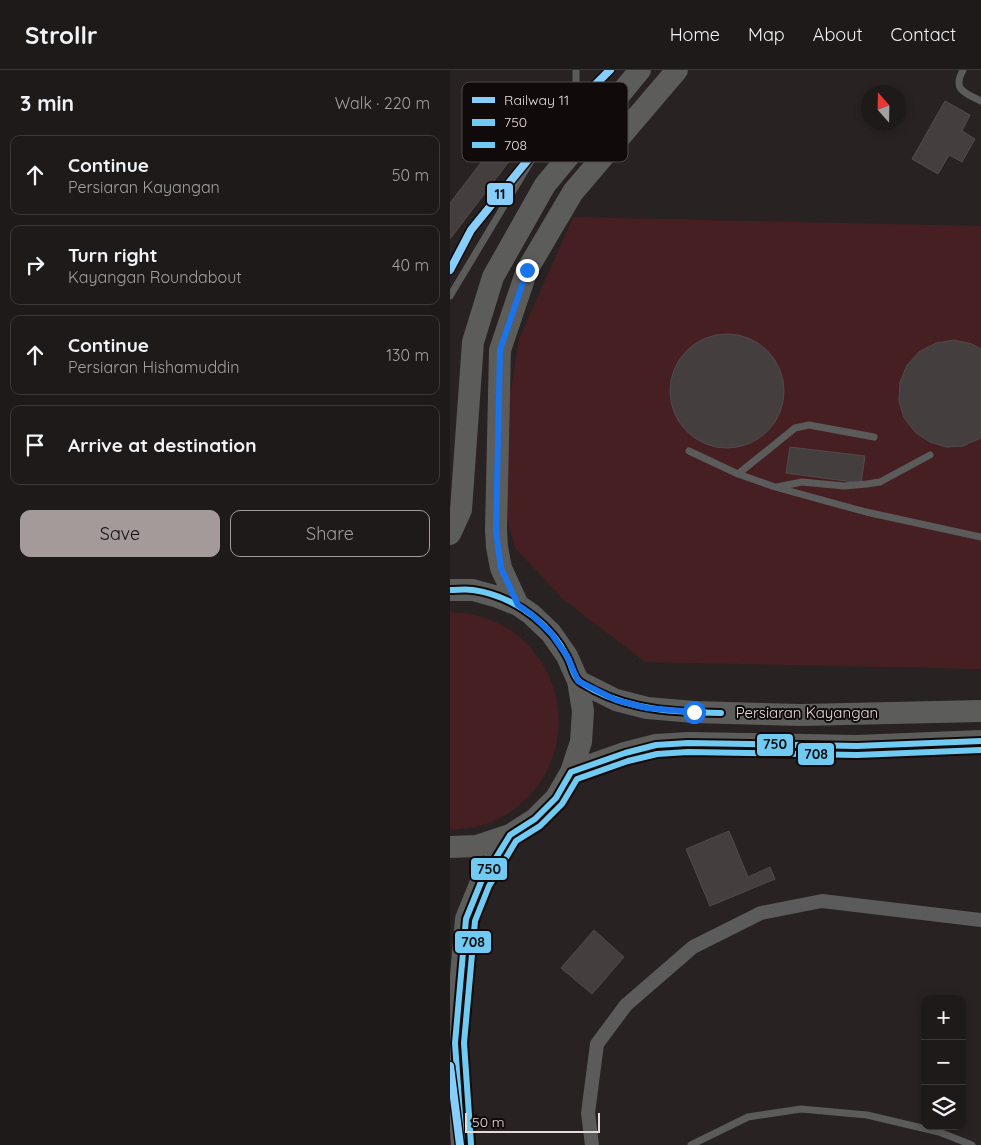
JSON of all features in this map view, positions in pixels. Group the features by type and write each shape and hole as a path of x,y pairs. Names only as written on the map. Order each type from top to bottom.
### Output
{"main road":[{"path":"628,85 640,70"},
{"path":"628,127 677,70"},
{"path":"450,534 460,510 473,342 493,276 546,185 565,162"},
{"path":"518,605 501,568 496,530 500,350 527,270 573,192 599,162"},
{"path":"450,590 473,590 498,597 518,605 531,614 551,633 567,656 578,681 583,711 581,742 571,772 556,798 535,819 510,835 477,846 450,847"},
{"name":"Persiaran Kayangan","path":"578,681 616,700 647,708 694,712 802,715 981,711"},
{"name":"Persiaran Kayangan","path":"571,772 625,753 656,746 688,743 857,746 981,741"},
{"path":"462,1145 455,1044 466,919 482,882 510,835"}],"street":[{"path":"592,1145 588,1113 597,1044 626,1005 692,947 761,913 822,901 981,920"}],"lane":[{"path":"963,70 958,78 959,86 964,92 981,101"},
{"path":"450,296 530,162"},
{"path":"738,474 795,428 809,425 874,437"},
{"path":"689,451 738,474 774,487 866,512 981,536"},
{"path":"774,487 802,482 844,486 880,482 930,455"},
{"path":"692,1145 748,1117 801,1109 867,1115 939,1132 972,1145"}],"shaded area":[{"path":"573,217 981,226 981,669 645,662 564,600 515,548 507,518 505,426 519,339"},
{"path":"450,612 460,612 489,619 507,628 523,640 541,661 553,685 558,710 558,736 551,761 539,784 521,803 498,819 475,827 450,830"}],"building":[{"path":"945,101 970,115 962,131 975,139 962,162 949,155 938,174 912,159"},
{"path":"481,162 508,162 450,239 450,203"},
{"path":"727,334 749,338 767,351 780,369 784,391 780,413 767,431 749,444 727,448 705,444 687,431 674,413 670,391 674,369 687,351 705,338"},
{"path":"954,340 972,344 981,349 981,438 963,446 946,447 930,442 916,433 904,418 899,401 900,382 907,365 919,352 936,343"},
{"path":"790,447 865,456 861,483 786,473"},
{"path":"729,831 748,877 770,867 775,879 710,906 686,849"},
{"path":"594,930 624,957 592,994 561,968"}],"rail line":[{"name":"11","path":"598,82 610,70"},
{"name":"11","path":"450,270 471,230 526,162"},
{"name":"11","path":"450,1066 460,1145"}],"transit line":[{"name":"750","path":"450,590 470,590 486,593 511,602 523,609 553,635 561,646 579,681 609,697 656,709 721,713"},
{"name":"750","path":"462,1145 455,1043 466,919 481,882 510,835 535,819 556,798 571,772 625,753 656,745 688,743 857,746 981,741"},
{"name":"708","path":"471,1144 464,1043 475,921 489,886 516,841 540,826 562,804 577,779 628,761 657,754 688,752 857,755 981,750"}],"route":[{"path":"527,270 500,350 496,530 501,568 518,605 531,614 551,633 567,656 578,681 616,700 647,708 694,712"}]}
